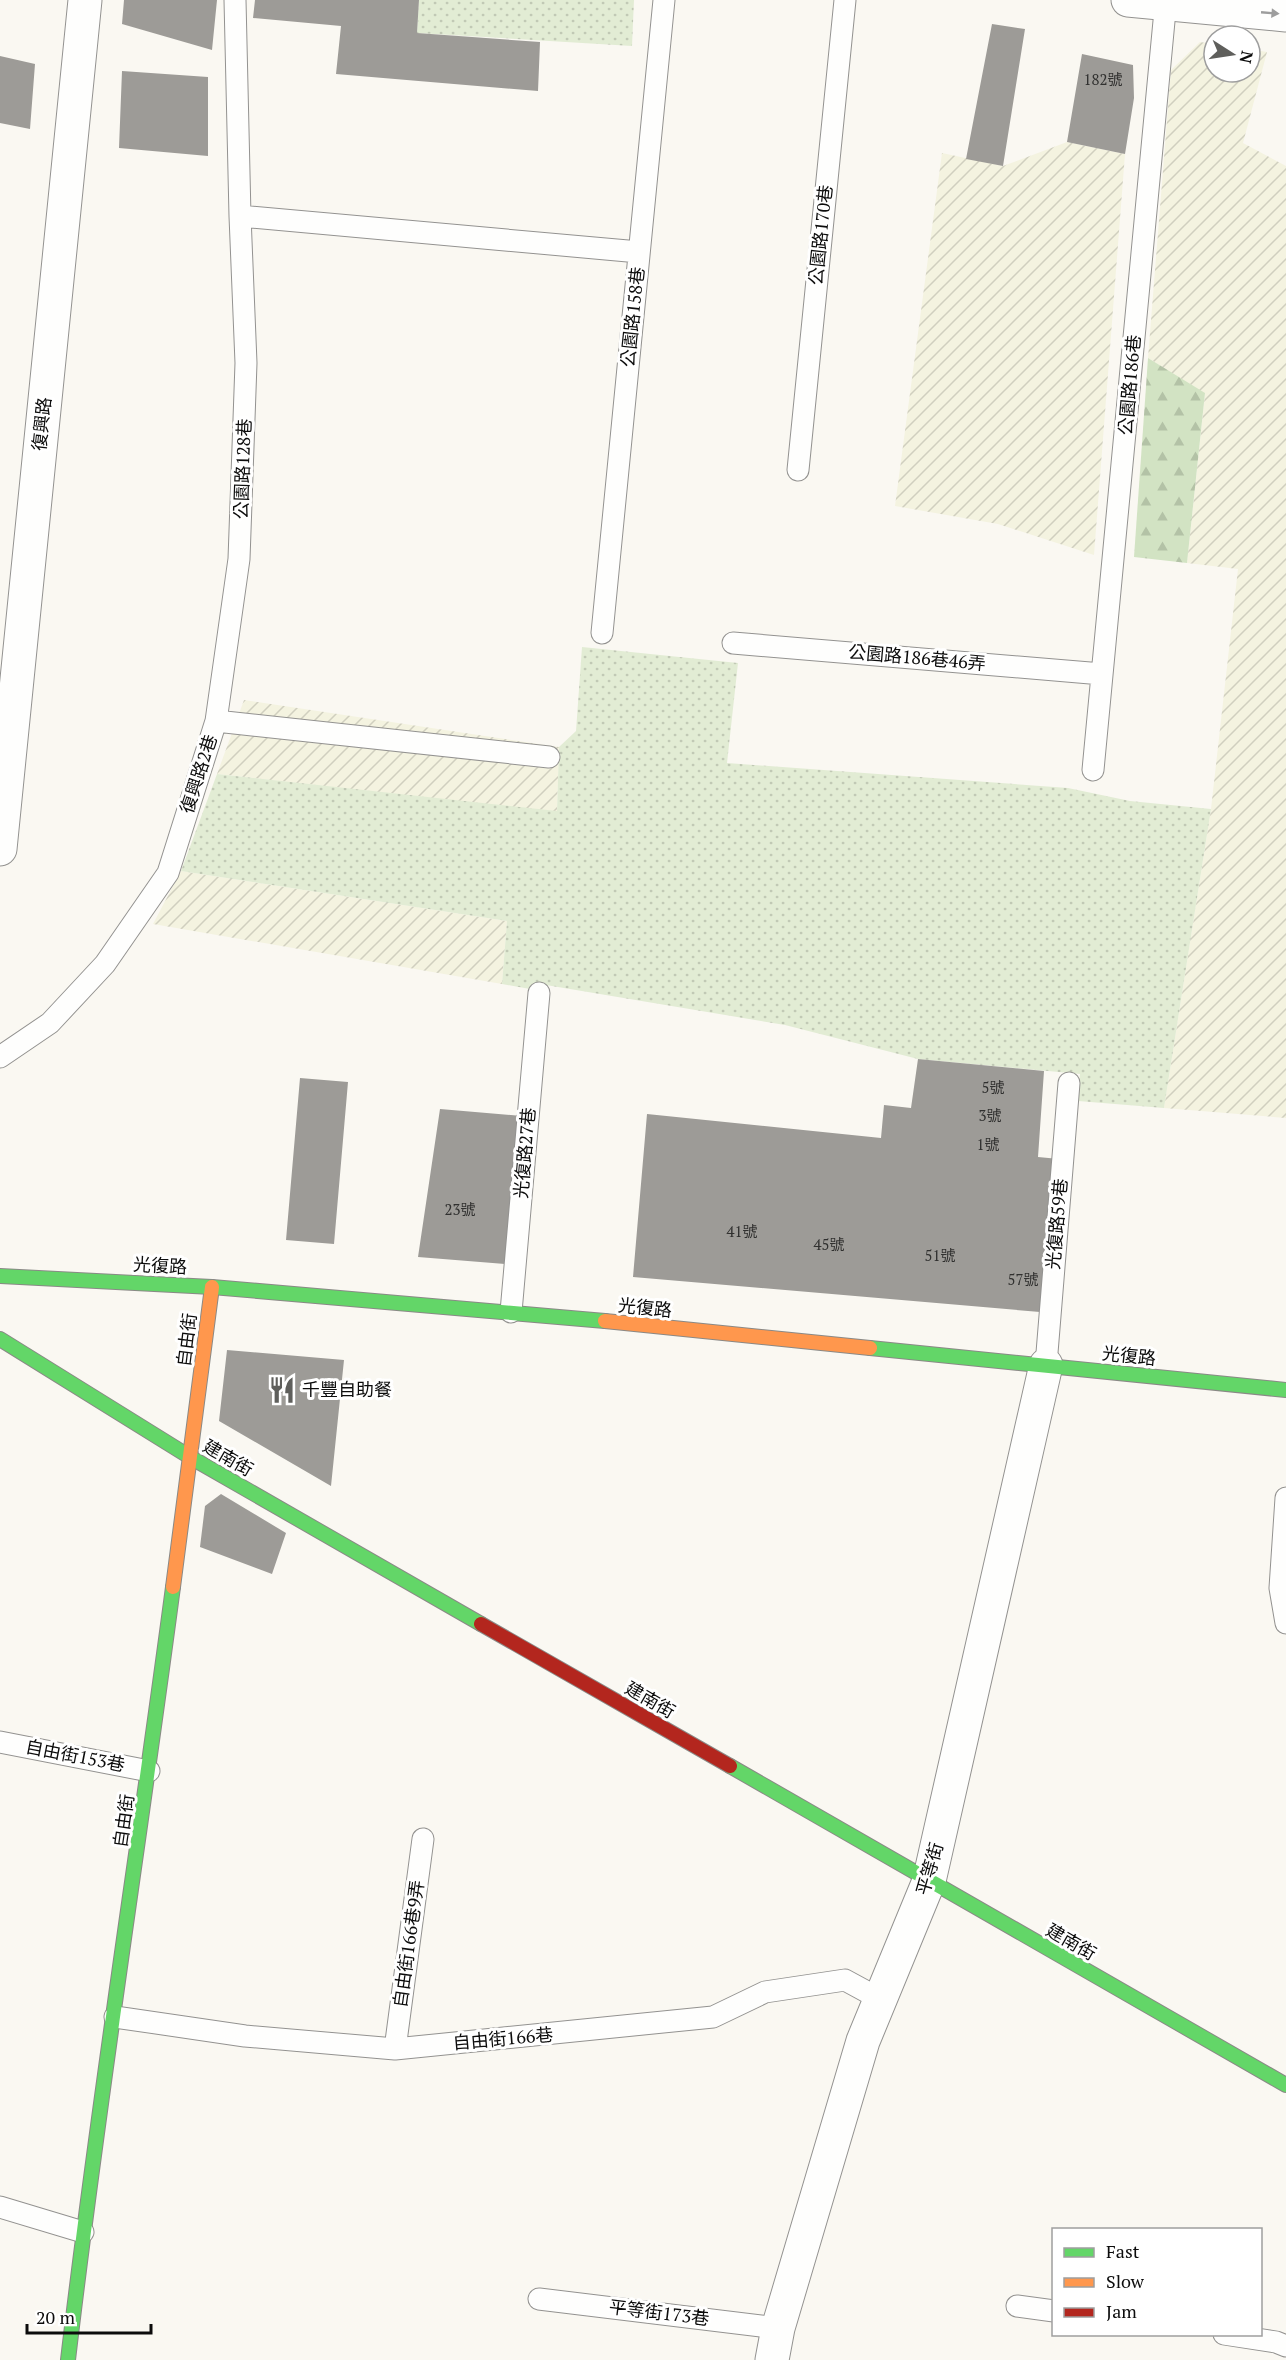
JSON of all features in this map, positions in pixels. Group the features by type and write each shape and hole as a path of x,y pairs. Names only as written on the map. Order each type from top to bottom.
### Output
{"street":[{"name":"復興路","path":"1,828 85,0"},
{"path":"1128,0 1286,15"},
{"name":"光復路","path":"0,1276 212,1287 511,1312 1286,1390"},
{"name":"自由街","path":"68,2360 83,2232 149,1771 212,1287"},
{"name":"建南街","path":"0,1339 190,1457 1286,2085"},
{"name":"平等街","path":"772,2360 778,2328 863,2042 929,1881 1046,1365"}],"lane":[{"name":"公園路128巷","path":"216,721 239,559 246,363 235,0"},
{"name":"公園路158巷","path":"602,633 664,0"},
{"name":"公園路170巷","path":"798,470 845,0"},
{"name":"公園路186巷","path":"1093,770 1166,2"},
{"path":"240,216 639,252"},
{"name":"公園路186巷46弄","path":"733,643 1102,674"},
{"name":"復興路2巷","path":"0,1057 50,1023 105,964 168,873 216,721 549,758"},
{"name":"光復路27巷","path":"511,1312 539,993"},
{"name":"光復路59巷","path":"1046,1365 1069,1083"},
{"path":"1286,1498 1280,1588 1286,1623"},
{"name":"自由街153巷","path":"0,1742 149,1771"},
{"name":"自由街166巷9弄","path":"395,2049 423,1839"},
{"name":"自由街166巷","path":"115,2017 245,2036 395,2049 713,2018 765,1992 844,1980 880,1999"},
{"path":"0,2207 83,2232"},
{"name":"平等街173巷","path":"539,2299 778,2328"},
{"path":"1017,2306 1052,2311"},
{"path":"1237,2336 1276,2342 1286,2346"}],"green space":[{"path":"419,0 634,0 632,46 417,33"},
{"path":"1202,42 1202,84 1259,84 1243,143 1286,166 1286,1118 1164,1108 1211,809 1238,569 1187,563 1205,394 1148,358 1171,70"},
{"path":"1262,51 1267,52 1262,71"},
{"path":"1067,142 1125,154 1094,555 998,524 895,506 942,153 1003,166"},
{"path":"1148,358 1205,393 1187,563 1134,557"},
{"path":"582,647 738,663 727,763 1068,788 1130,801 1211,809 1164,1108 1078,1101 1080,1074 918,1059 785,1025 546,985 530,989 502,984 507,921 181,871 217,774 557,811 559,747 576,731"},
{"path":"244,700 559,747 557,812 217,774"},
{"path":"181,871 507,921 502,984 153,924"}],"building":[{"path":"124,0 217,0 212,50 122,24"},
{"path":"255,0 419,0 417,33 540,42 538,91 336,74 341,26 253,18"},
{"path":"992,24 1025,29 1003,166 966,159"},
{"path":"1082,54 1133,65 1134,98 1125,154 1067,142"},
{"path":"0,56 35,64 30,129 0,123"},
{"path":"122,71 208,77 208,156 119,148"},
{"path":"918,1059 1044,1071 1038,1157 1059,1159 1040,1312 633,1277 647,1114 881,1138 884,1105 911,1108"},
{"path":"300,1078 348,1082 334,1244 286,1240"},
{"path":"440,1109 522,1116 505,1264 418,1257"},
{"name":"千豐自助餐","path":"227,1350 344,1360 331,1486 219,1421"},
{"path":"221,1494 286,1533 272,1574 200,1547 205,1506"}],"traffic: fast":[{"path":"0,1276 212,1287 605,1321"},
{"path":"0,1339 190,1457 481,1624"},
{"path":"870,1348 1286,1390"},
{"path":"68,2360 92,2167 173,1587"},
{"path":"730,1766 1286,2085"}],"traffic: slow":[{"path":"173,1587 212,1287"},
{"path":"605,1321 870,1348"}],"traffic: jam":[{"path":"481,1624 730,1766"}],"place":[{"name":"千豐自助餐","path":"282,1390"}]}
